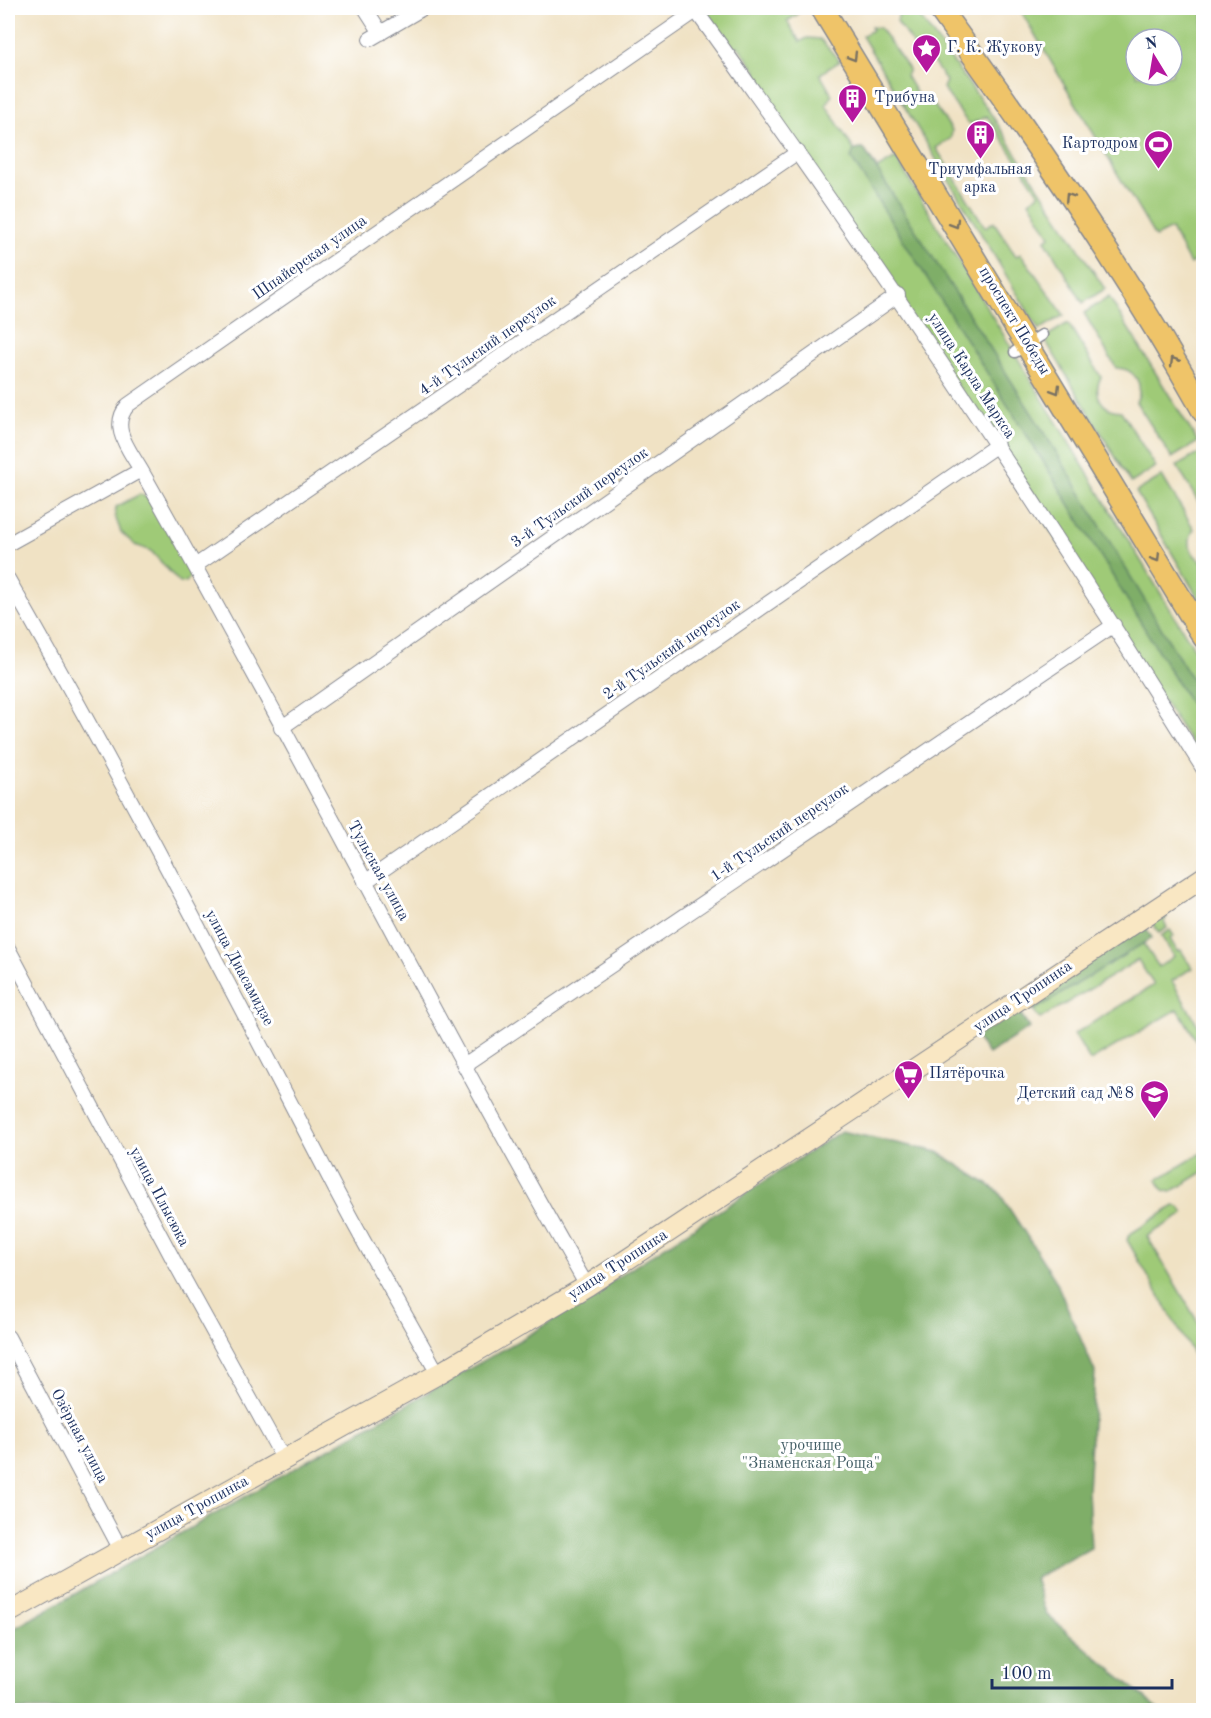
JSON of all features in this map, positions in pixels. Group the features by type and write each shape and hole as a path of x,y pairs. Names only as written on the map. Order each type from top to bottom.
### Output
{"main road":[{"name":"проспект Победы","path":"822,8 1028,344 1203,637"},
{"path":"939,8 1000,92 1122,277 1203,412"},
{"name":"улица Тропинка","path":"8,1613 438,1374 587,1286 1203,877"}],"street":[{"path":"365,8 375,36 423,8"},
{"name":"улица Карла Маркса","path":"696,11 898,295 1114,625 1203,770"},
{"name":"Шпайерская улица","path":"141,470 121,434 118,423 128,405 696,11"},
{"name":"4-й Тульский переулок","path":"195,566 798,152"},
{"name":"3-й Тульский переулок","path":"281,728 898,295"},
{"name":"2-й Тульский переулок","path":"366,882 997,446"},
{"path":"8,543 141,470"},
{"name":"Тульская улица","path":"141,470 464,1065 587,1286"},
{"name":"улица Диасамидзе","path":"8,579 88,720 228,980 329,1178 438,1374"},
{"name":"1-й Тульский переулок","path":"464,1065 1114,625"},
{"name":"улица Плысюка","path":"8,948 174,1261 284,1460"},
{"name":"Озёрная улица","path":"8,1337 121,1550"}],"green space":[{"path":"702,8 802,8 797,15 787,21 800,42 807,38 820,39 840,61 820,74 832,95 826,105 854,150 864,149 877,169 896,158 1203,663 1203,761 751,78 757,72 738,46 731,49"},
{"path":"913,8 989,111 1105,289 1083,303 1045,240 1050,236 1029,201 1039,194 987,116 971,124 967,122 943,88 946,81 931,59 924,60 897,22 899,12"},
{"name":"Картодром","path":"1019,8 1203,8 1203,256 1190,264 1171,229 1155,237"},
{"path":"871,27 880,28 909,69 906,76 918,96 925,100 929,98 952,130 951,138 936,148 985,227 994,222 1016,256 1021,254 1064,315 1039,330 862,36 872,30"},
{"path":"864,149 1055,450 1203,698 1203,725 1043,461 851,158 854,150"},
{"path":"1109,297 1198,442 1172,458 1136,402 1139,396 1139,384 1133,374 1116,368 1084,313"},
{"path":"1068,323 1101,377 1098,383 1100,400 1109,408 1121,411 1156,467 1131,483 1044,338"},
{"path":"1204,451 1203,510 1177,466"},
{"path":"1162,476 1194,529 1190,543 1192,552 1203,562 1203,588 1201,590 1203,606 1136,492"},
{"path":"140,494 148,498 189,565 190,577 186,582 180,583 151,551 135,545 121,532 115,516 116,507"},
{"path":"1162,914 1167,916 1164,922 1167,928 1159,933 1152,923"},
{"path":"1143,923 1152,938 1033,1011 1024,998"},
{"path":"1170,930 1174,936 1170,939 1177,951 1181,950 1192,968 1172,981 1199,1027 1203,1025 1203,1051 1178,1009 1090,1061 1074,1034 1154,985 1138,960 1040,1019 1033,1011 1143,943 1159,967 1174,956 1161,936"},
{"path":"1018,1010 1029,1028 988,1054 976,1037"},
{"name":"урочище \"Знаменская Роща\"","path":"841,1131 938,1152 998,1191 1056,1281 1095,1372 1088,1491 1091,1548 1035,1578 1046,1614 1159,1710 8,1710 8,1632 539,1329"},
{"path":"1203,1152 1203,1172 1171,1192 1163,1190 1157,1180"},
{"path":"1174,1206 1180,1207 1184,1214 1147,1236 1203,1331 1203,1371 1127,1240 1130,1234"}],"place":[{"name":"Г. К. Жукову","path":"926,74"},
{"name":"Трибуна","path":"853,124"},
{"name":"Триумфальная арка","path":"980,160"},
{"name":"Картодром","path":"1159,170"},
{"name":"Пятёрочка","path":"908,1100"},
{"name":"Детский сад №8","path":"1155,1120"}]}
